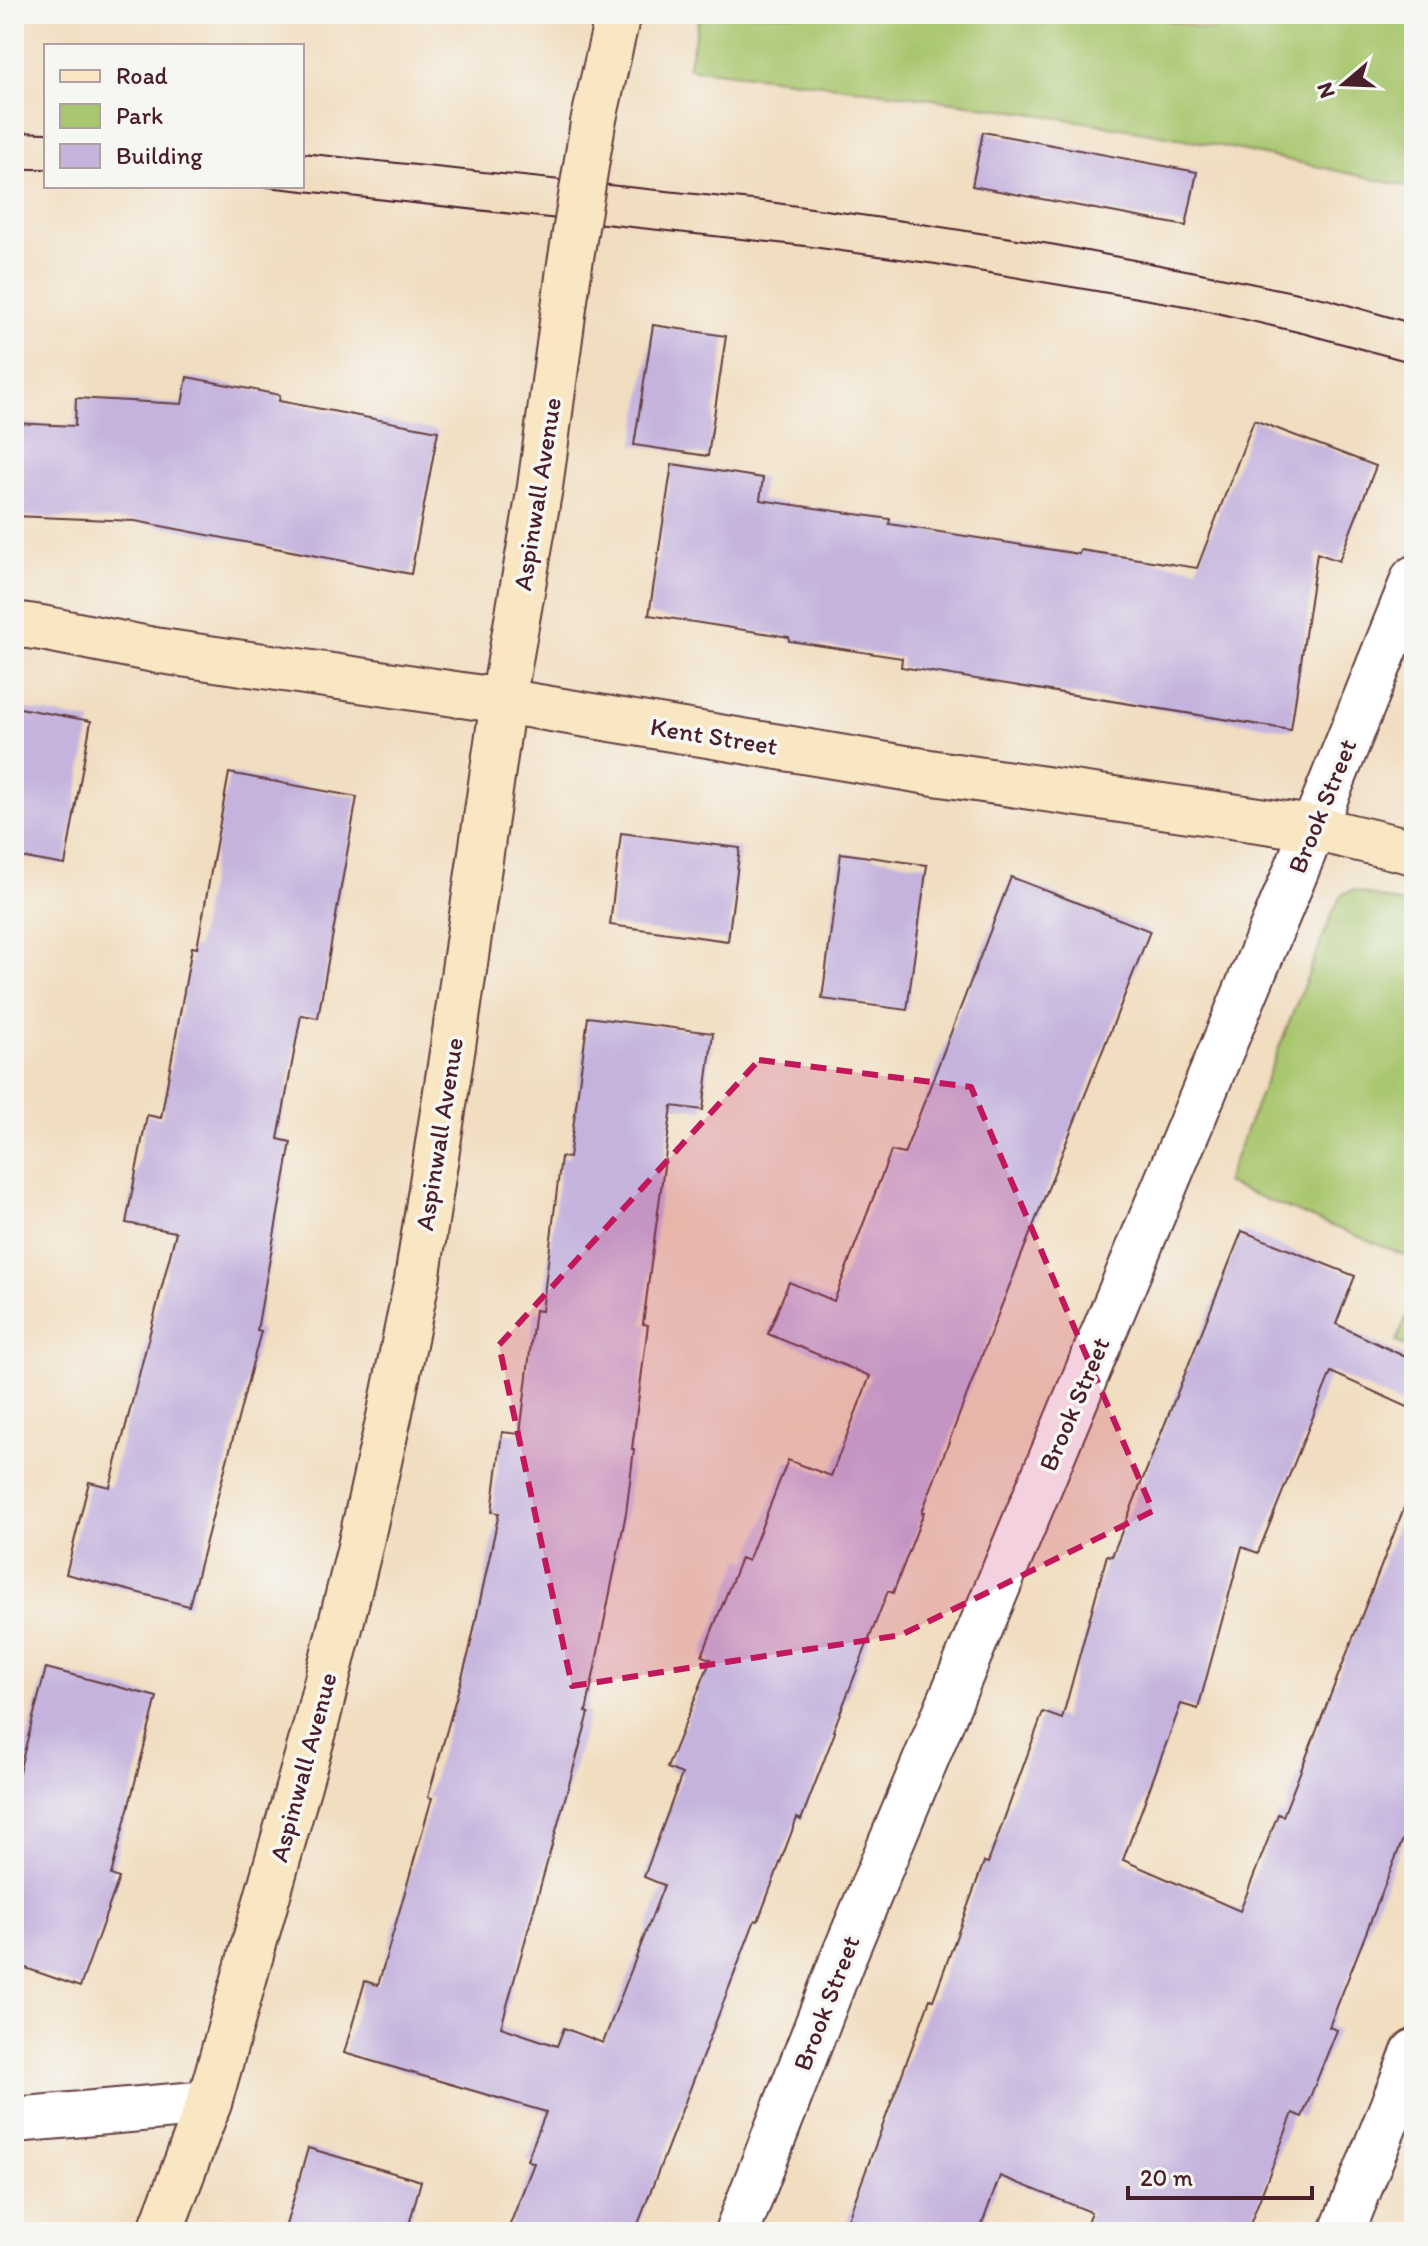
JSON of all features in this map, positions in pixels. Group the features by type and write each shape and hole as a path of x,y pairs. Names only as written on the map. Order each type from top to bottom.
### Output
{"main road":[{"name":"Aspinwall Avenue","path":"160,2232 209,2103 315,1728 392,1402 419,1265 503,701 540,487 569,270 593,123 618,14"},
{"name":"Kent Street","path":"14,624 154,650 503,701 935,773 1313,828 1414,852"}],"street":[{"name":"Brook Street","path":"737,2232 843,1958 1414,578"},
{"path":"1342,2232 1414,2052"},
{"path":"14,2120 209,2103"}],"highlighted area":[{"path":"759,1060 971,1087 1153,1511 901,1635 572,1686 499,1345"}],"green space":[{"path":"700,14 1414,14 1414,188 1227,147 1072,120 688,68"},
{"path":"1353,890 1414,907 1414,1259 1225,1183 1335,907 1342,894"},
{"path":"1414,1300 1414,1349 1396,1342"}],"sand":[{"path":"1141,14 1233,14 1215,29 1209,30"}],"building":[{"path":"983,132 1197,172 1186,226 972,186"},
{"path":"653,325 726,336 708,456 634,445"},
{"path":"187,377 280,395 279,401 438,431 411,574 135,521 14,516 14,423 75,426 76,398 182,404"},
{"path":"1254,420 1376,466 1339,561 1317,553 1291,730 901,667 902,658 649,615 672,464 763,478 760,500 890,519 889,524 1079,554 1080,550 1197,568"},
{"path":"14,707 91,721 65,865 14,856"},
{"path":"229,773 357,797 318,1018 301,1015 278,1139 291,1142 257,1330 261,1331 189,1606 66,1574 89,1482 110,1487 176,1232 126,1223 147,1115 161,1118 192,947 197,948"},
{"path":"621,833 740,848 728,941 610,925"},
{"path":"841,853 927,865 907,1010 822,999"},
{"path":"1011,877 1150,931 984,1350 893,1593 888,1591 801,1820 797,1818 758,1921 755,1920 635,2232 507,2232 534,2163 527,2160 546,2112 344,2053 365,1981 378,1985 432,1798 428,1797 469,1652 499,1513 492,1512 502,1432 520,1434 535,1310 542,1311 561,1157 569,1158 588,1017 713,1033 703,1110 672,1106 643,1324 648,1325 626,1513 586,1712 589,1713 501,2027 557,2046 564,2028 603,2043 664,1885 644,1877 682,1774 667,1768 711,1659 702,1656 741,1558 748,1561 788,1460 831,1476 870,1376 768,1334 789,1282 834,1301 891,1151 904,1154"},
{"path":"1242,1231 1355,1276 1336,1324 1414,1361 1414,1410 1331,1372 1258,1553 1242,1547 1198,1709 1181,1704 1123,1860 1240,1911 1278,1814 1283,1816 1411,1490 1414,1491 1414,1811 1329,2027 1337,2030 1302,2117 1293,2113 1247,2232 1083,2232 1091,2212 1000,2176 979,2232 843,2232 930,1999 933,2000 984,1862 988,1863 1043,1712 1062,1719 1107,1555 1112,1556"},
{"path":"46,1668 157,1697 111,1875 119,1878 80,1987 14,1964 14,1791"},
{"path":"308,2148 421,2181 407,2232 284,2232"}],"tram line":[{"path":"14,132 44,133"},
{"path":"304,153 762,201 903,221 1056,245 1196,272 1327,299 1414,324"},
{"path":"14,169 44,169"},
{"path":"276,188 805,246 936,264 1191,307 1414,363"}]}
